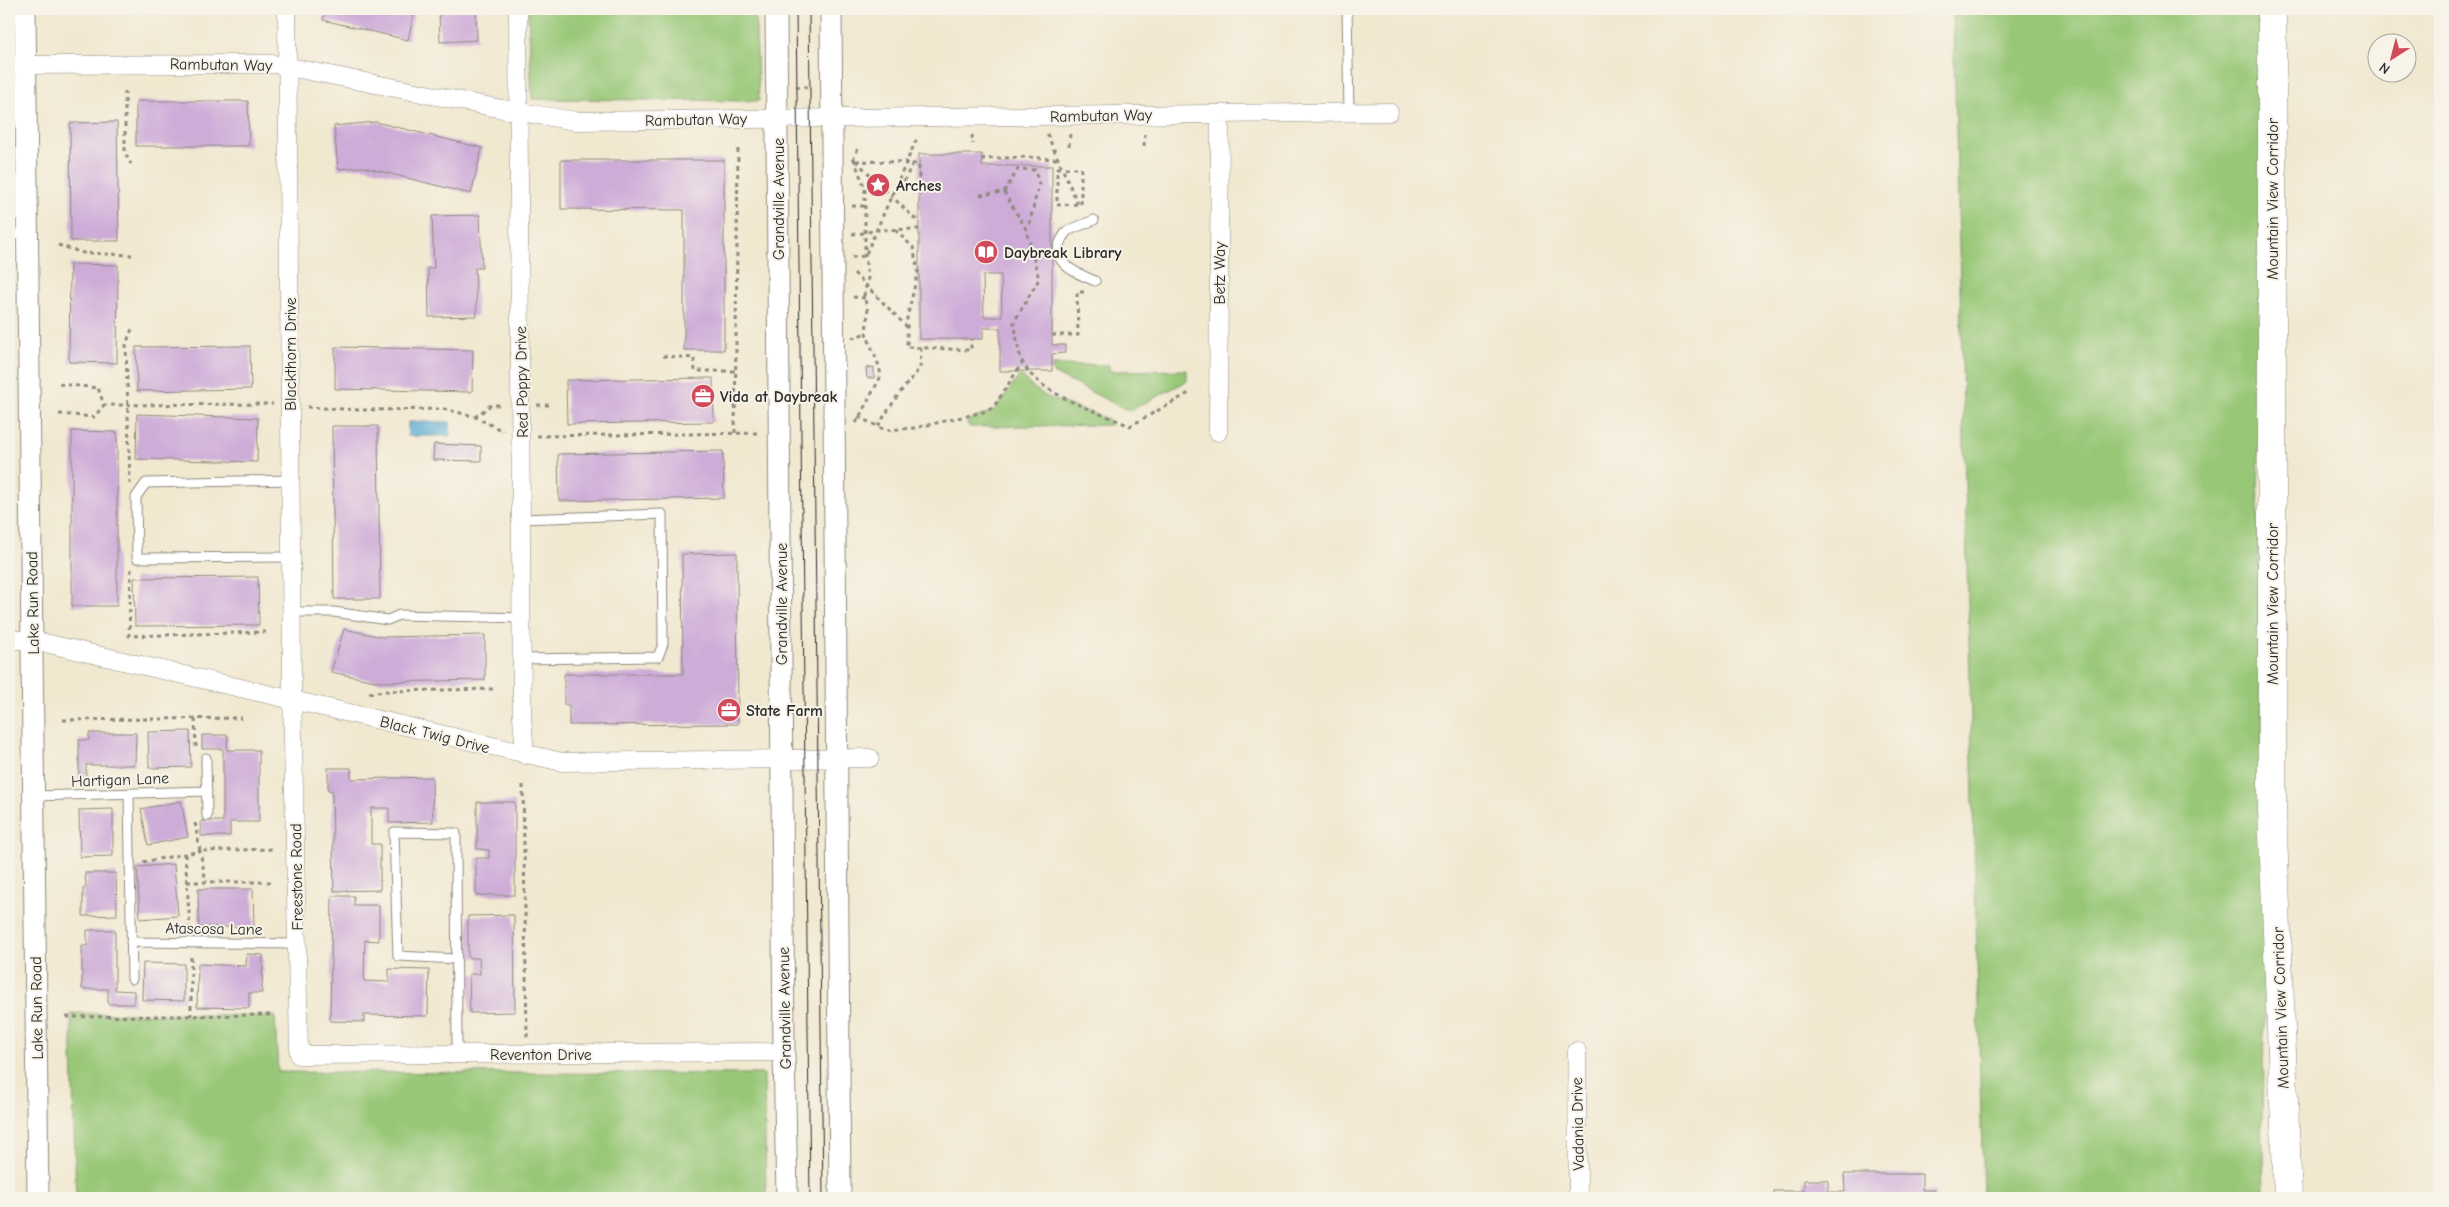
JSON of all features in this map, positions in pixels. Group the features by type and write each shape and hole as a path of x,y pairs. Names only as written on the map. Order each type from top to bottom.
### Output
{"highway":[{"name":"Mountain View Corridor","path":"2272,9 2272,810 2288,1198"}],"street":[{"name":"Lake Run Road","path":"25,9 17,65 27,92 38,1198"},
{"name":"Blackthorn Drive","path":"287,9 293,699"},
{"name":"Red Poppy Drive","path":"518,9 522,716 525,755"},
{"name":"Grandville Avenue","path":"776,9 784,1052 787,1198"},
{"path":"831,9 835,759 840,1198"},
{"name":"Rambutan Way","path":"17,65 255,62 288,66 519,112 575,121 1389,112"},
{"name":"Betz Way","path":"1218,432 1220,114"},
{"name":"Black Twig Drive","path":"9,640 32,640 562,762 870,758"},
{"name":"Freestone Road","path":"293,699 299,1055"},
{"name":"Vadania Drive","path":"1576,1051 1578,1198"},
{"name":"Reventon Drive","path":"299,1055 784,1052"}],"lane":[{"path":"1347,9 1349,113"},
{"path":"1094,220 1067,231 1059,246 1059,255 1063,264 1071,271 1095,281"},
{"path":"291,480 146,483 136,496 137,558 292,557"},
{"path":"522,519 662,514 662,644 658,657 523,659"},
{"path":"292,612 334,612 388,620 398,615 522,618"},
{"path":"206,758 207,816"},
{"name":"Hartigan Lane","path":"34,796 207,791"},
{"path":"129,793 132,979"},
{"path":"456,959 398,956 394,832 456,833 458,1054"},
{"name":"Atascosa Lane","path":"131,942 297,944"}],"path":[{"path":"125,91 125,153 132,164"},
{"path":"1144,146 1146,133"},
{"path":"972,134 973,144"},
{"path":"1046,134 1078,204"},
{"path":"1069,146 1070,134"},
{"path":"865,256 918,136"},
{"path":"735,433 738,147"},
{"path":"848,154 919,223"},
{"path":"982,159 1027,157 1058,159"},
{"path":"855,160 906,162 912,165 919,165 919,192 903,183 912,165"},
{"path":"853,428 881,376 866,333 868,312 865,298 867,286 865,189 855,160"},
{"path":"1057,168 1081,168 1081,204 1078,204 1057,205 1057,168"},
{"path":"1004,192 1018,169 1035,170 1039,184 1029,225 1026,229"},
{"path":"980,195 1004,192"},
{"path":"1004,192 1026,229 1039,279 1014,322 1022,362 1034,378 1051,391 1130,426 1189,393"},
{"path":"848,206 865,206"},
{"path":"849,234 875,230 919,229"},
{"path":"895,230 913,247 918,272 907,327 907,347 971,350 971,339"},
{"path":"58,245 83,253 132,255"},
{"path":"849,257 865,256"},
{"path":"850,268 907,327"},
{"path":"1052,335 1078,335 1077,292 1086,292"},
{"path":"850,297 865,298"},
{"path":"128,481 126,344 132,329"},
{"path":"851,338 866,333"},
{"path":"878,426 898,395 920,368 921,348"},
{"path":"663,356 694,358 695,371 736,371"},
{"path":"853,415 886,430 915,428 987,411 995,405 1022,362"},
{"path":"59,384 98,388 104,405"},
{"path":"60,414 94,417 104,405 262,402 360,410 444,409 475,417 510,435"},
{"path":"475,417 491,405"},
{"path":"535,436 759,433"},
{"path":"131,568 129,636 266,632"},
{"path":"369,693 494,689"},
{"path":"196,718 196,753 206,758"},
{"path":"63,720 242,718"},
{"path":"523,785 527,1043"},
{"path":"206,882 193,817 207,816"},
{"path":"130,865 200,851 273,849"},
{"path":"184,854 191,942 192,1016"},
{"path":"187,882 273,882"},
{"path":"66,1017 274,1015"}],"green space":[{"path":"528,9 755,9 759,101 532,99"},
{"path":"1953,9 2261,9 2258,522 2266,941 2262,1110 2264,1198 1983,1198"},
{"path":"1053,365 1109,365 1109,371 1187,370 1187,381 1129,411 1053,373"},
{"path":"1020,375 1029,382 1028,384 1047,397 1107,419 1112,423 1110,425 970,427 967,424 967,421 995,410"},
{"path":"71,1013 275,1016 278,1072 764,1074 766,1198 76,1198"}],"water":[{"path":"408,422 450,422 450,436 408,436"}],"building":[{"path":"85,9 150,9 150,12 85,11"},
{"path":"326,9 415,9 408,40 323,20"},
{"path":"476,9 477,40 440,42 439,11"},
{"path":"136,101 248,101 249,146 136,146"},
{"path":"117,122 119,241 71,241 70,123"},
{"path":"376,122 482,148 471,194 363,167 338,169 334,126"},
{"name":"Daybreak Library","path":"919,154 982,154 982,166 1052,166 1052,345 1065,345 1065,353 1052,354 1052,371 1000,371 1000,328 983,328 983,339 919,339","holes":["983,275 1001,275 1002,317 984,317"]},
{"path":"561,160 724,160 724,350 684,350 684,210 561,209"},
{"path":"480,215 482,268 475,268 477,316 429,317 428,268 434,268 432,216"},
{"path":"70,264 118,265 117,363 69,362"},
{"path":"250,346 251,389 137,391 136,347"},
{"path":"335,347 473,350 472,392 335,389"},
{"path":"874,367 874,378 867,378 866,368"},
{"path":"713,378 714,422 567,424 566,380"},
{"path":"137,414 258,418 257,462 136,459"},
{"path":"332,426 378,426 380,599 334,599"},
{"path":"72,431 117,432 117,606 72,606"},
{"path":"434,444 481,446 481,461 433,460"},
{"path":"723,451 724,498 559,501 558,454"},
{"path":"737,553 738,724 569,725 569,705 564,705 564,674 683,674 682,554"},
{"path":"258,577 259,625 135,626 134,578"},
{"path":"344,629 382,637 485,635 485,680 380,682 331,672"},
{"path":"190,731 191,767 149,768 148,732"},
{"path":"89,733 136,733 135,765 86,765 86,779 79,779 79,740 89,740"},
{"path":"202,735 228,735 227,750 259,750 259,822 230,822 230,836 201,836 201,821 223,821 223,749 202,749"},
{"path":"328,768 351,768 351,779 432,777 433,822 389,823 389,808 371,808 371,844 380,844 380,890 334,891 332,790 328,791"},
{"path":"181,801 188,837 148,845 141,809"},
{"path":"477,802 515,802 515,895 476,895 476,858 489,858 489,850 477,849"},
{"path":"113,809 113,856 80,857 79,810"},
{"path":"174,864 178,916 140,919 137,867"},
{"path":"85,873 116,873 117,915 83,916 83,888 86,888"},
{"path":"198,889 253,889 254,927 199,927"},
{"path":"332,896 354,896 354,905 379,905 379,941 365,940 364,981 389,982 389,969 429,970 428,1016 364,1015 364,1022 330,1021"},
{"path":"514,915 515,1012 470,1013 469,974 480,974 479,958 468,958 468,916"},
{"path":"87,930 115,930 115,990 134,991 134,1004 108,1004 108,989 82,989 82,946 87,946"},
{"path":"247,954 263,955 262,993 249,993 249,1008 197,1007 198,964 246,966"},
{"path":"143,963 184,964 184,1001 142,1000"},
{"path":"1844,1174 1922,1174 1922,1190 1935,1190 1935,1198 1774,1198 1774,1191 1804,1191 1804,1180 1828,1180 1828,1192 1845,1192"}],"tram line":[{"path":"796,9 810,1198"},
{"path":"809,9 823,1198"}],"place":[{"name":"Arches","path":"878,185"},
{"name":"Daybreak Library","path":"986,252"},
{"name":"Vida at Daybreak","path":"703,396"},
{"name":"State Farm","path":"729,710"}]}
